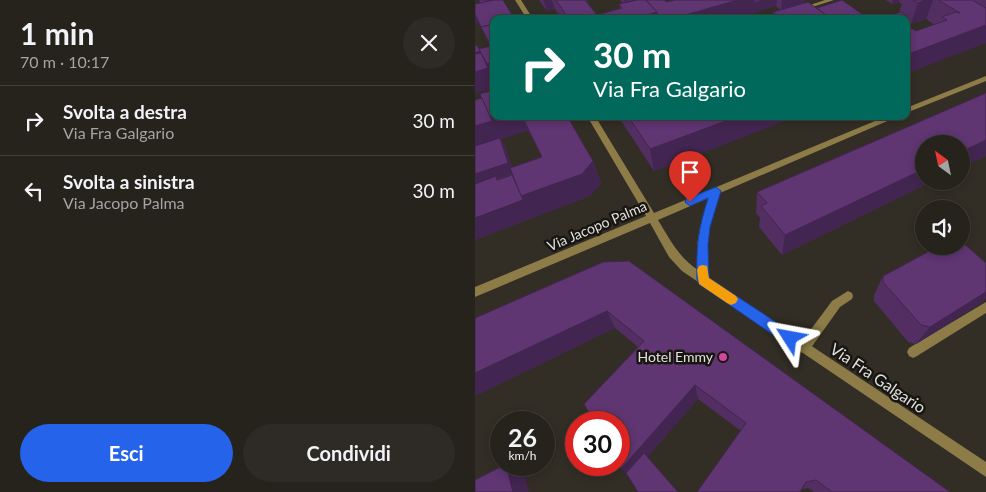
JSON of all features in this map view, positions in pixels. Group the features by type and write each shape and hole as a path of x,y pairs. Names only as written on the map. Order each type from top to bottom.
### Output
{"street":[{"path":"519,0 528,15"},
{"path":"796,11 831,0"},
{"path":"910,110 986,78"},
{"name":"Via Fra Galgario","path":"593,120 673,254 686,268 986,470"},
{"name":"Via Jacopo Palma","path":"475,292 885,120"},
{"path":"703,280 702,245 705,227 716,191"},
{"path":"804,348 836,304 848,296"},
{"path":"913,352 986,307"}],"building":[{"path":"479,0 494,0 480,3"},
{"path":"503,0 512,15 490,15 490,25 481,27 475,14 475,4"},
{"path":"556,0 585,0 597,15 566,15"},
{"path":"636,0 646,0 657,12 646,15 597,15 622,8 619,4"},
{"path":"646,0 664,0 666,2 675,0 738,0 685,15 658,15"},
{"path":"842,0 863,15 826,15 817,8"},
{"path":"913,0 926,0 918,3"},
{"path":"938,0 972,0 986,8 986,25 910,54 910,28 916,31 947,20 942,17 956,12 960,13"},
{"path":"808,2 826,15 776,15 773,12"},
{"path":"901,12 906,15 890,15"},
{"path":"490,25 490,44 481,27"},
{"path":"477,45 480,51 475,53 475,46"},
{"path":"490,46 490,63 487,64 479,49"},
{"path":"481,53 488,68 475,72 475,54"},
{"path":"490,91 490,117 480,94"},
{"path":"986,93 986,140 970,148 970,135 915,135 915,173 785,235 761,206 767,203 757,192"},
{"path":"482,98 492,121 475,126 475,100"},
{"path":"524,120 569,120 593,161 582,174 521,196 510,168 542,157"},
{"path":"631,120 728,120 650,149"},
{"path":"500,138 508,163 475,174 475,146"},
{"path":"512,175 523,200 475,218 475,184 496,176 497,180"},
{"path":"970,249 986,263 986,292 930,327 921,325 883,282 883,276 922,255 970,255"},
{"path":"629,261 950,492 832,492 816,480 806,482 800,492 697,492 746,423 695,385 630,459 630,411 588,411 584,404 644,341 607,311 475,373 475,318 603,262"},
{"path":"644,453 678,492 638,492 628,476 630,476 630,469"},
{"path":"490,472 490,476 509,476 513,492 475,492 475,480"}],"slow traffic":[{"path":"703,270 703,280 731,299"}],"place":[{"name":"Hotel Emmy","path":"723,357"}],"route":[{"path":"690,202 716,191 705,227 702,245 703,280 790,338"}]}
